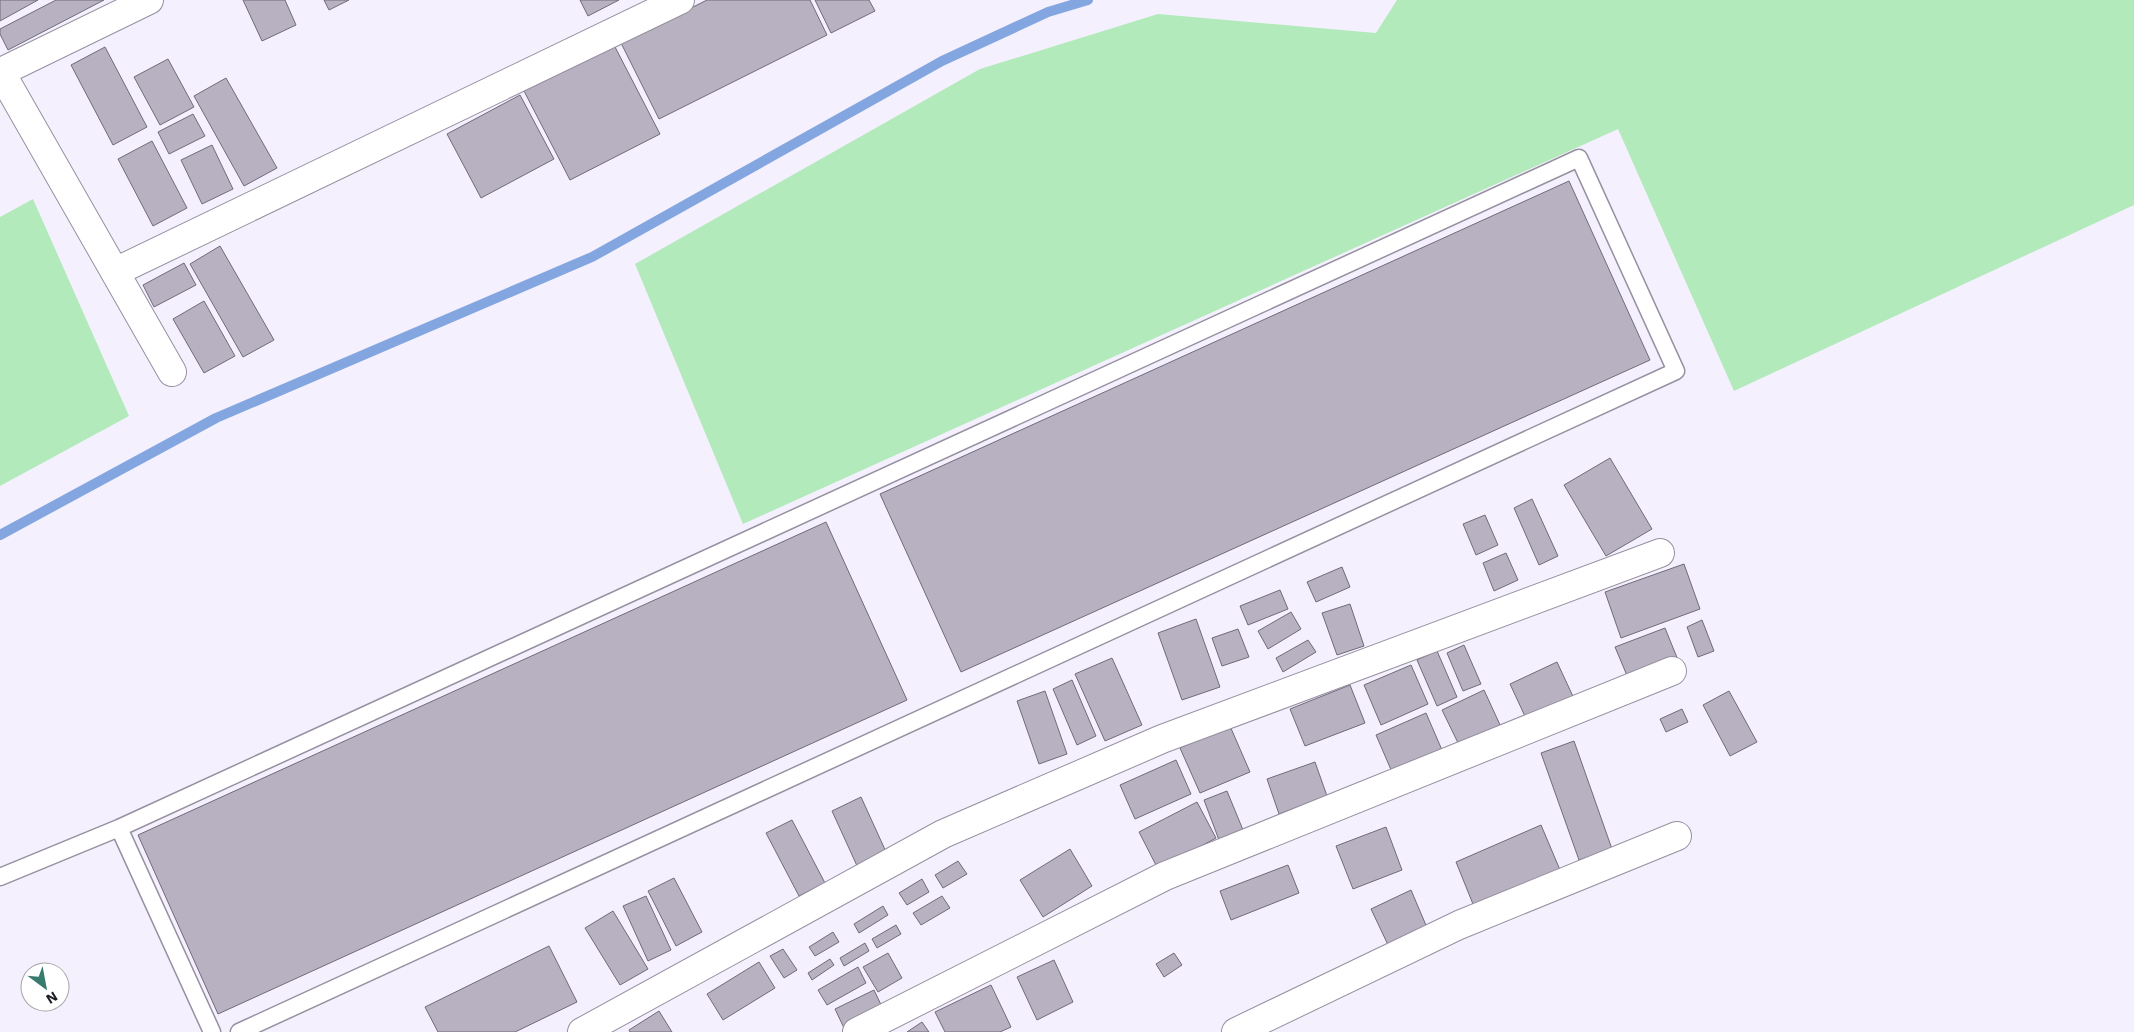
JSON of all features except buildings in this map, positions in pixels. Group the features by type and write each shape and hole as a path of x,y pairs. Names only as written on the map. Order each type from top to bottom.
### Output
{"street":[{"path":"149,0 1,71 172,372"},
{"path":"115,272 680,0"},
{"path":"582,1032 943,834 1162,739 1660,553"},
{"path":"857,1032 1165,876 1672,672"},
{"path":"1236,1032 1459,925 1677,836"}],"lane":[{"path":"0,877 119,828 1579,158 1676,371 238,1032"},
{"path":"119,828 212,1032"}],"green space":[{"path":"1397,0 2134,0 2134,205 1734,391 1618,129 743,524 635,264 980,69 1158,14 1376,33"},
{"path":"33,199 129,416 0,486 0,217"}],"waterway":[{"path":"0,535 216,418 592,257 942,61 1048,12 1088,0"}]}
